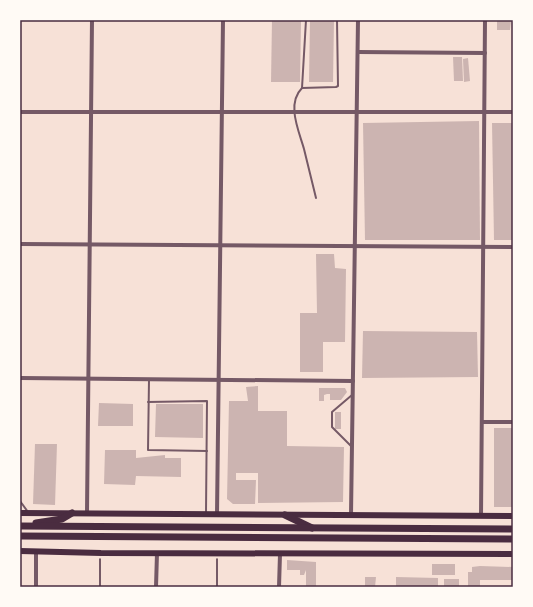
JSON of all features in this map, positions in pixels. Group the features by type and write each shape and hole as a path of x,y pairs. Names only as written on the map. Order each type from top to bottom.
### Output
{"main road":[{"path":"20,513 513,516"},
{"path":"20,525 62,519 72,513"},
{"path":"285,515 314,528"},
{"path":"20,525 513,529"},
{"path":"20,536 513,539"},
{"path":"20,551 101,553 513,554"}],"street":[{"path":"87,513 92,20"},
{"path":"216,514 223,20"},
{"path":"352,515 358,20"},
{"path":"481,516 485,20"},
{"path":"358,52 485,53"},
{"path":"20,112 513,112"},
{"path":"20,244 513,247"},
{"path":"20,378 353,381"},
{"path":"482,422 513,422"},
{"path":"36,551 36,587"},
{"path":"156,587 157,553"},
{"path":"279,587 280,554"}],"lane":[{"path":"306,20 302,88 297,93 295,112 298,131 302,141 316,198"},
{"path":"302,88 338,86 337,20"},
{"path":"149,379 148,450 207,451"},
{"path":"352,448 332,427 332,412 353,394"},
{"path":"148,402 207,401 206,514"},
{"path":"20,501 28,513"}],"path":[{"path":"100,587 101,553"},
{"path":"217,553 217,587"}],"building":[{"path":"272,20 301,20 300,82 271,82"},
{"path":"310,20 334,20 333,82 309,82"},
{"path":"497,20 511,20 510,30 497,30"},
{"path":"453,57 462,57 463,81 454,81"},
{"path":"468,58 470,81 464,82 463,59"},
{"path":"479,121 480,240 365,240 363,123"},
{"path":"492,123 513,123 513,240 494,240"},
{"path":"316,254 334,254 335,268 346,269 345,342 323,342 323,372 300,372 300,313 317,313"},
{"path":"363,331 477,332 478,377 362,378"},
{"path":"258,386 258,411 287,411 287,446 344,447 343,502 258,503 258,473 236,473 236,480 256,480 255,504 233,504 227,499 229,401 248,401 246,387"},
{"path":"319,388 345,388 347,392 341,400 330,400 330,394 327,394 324,395 324,401 319,401"},
{"path":"99,403 133,404 133,426 98,426"},
{"path":"156,404 203,404 203,438 155,437"},
{"path":"335,412 341,412 341,429 335,429"},
{"path":"494,428 513,428 513,507 494,507"},
{"path":"35,444 57,444 55,505 33,504"},
{"path":"105,450 136,450 136,458 165,455 165,458 181,458 181,477 136,476 135,485 104,484"},
{"path":"287,560 316,562 316,587 306,587 306,570 304,575 300,575 300,570 287,570"},
{"path":"432,564 455,564 455,575 432,575"},
{"path":"472,567 513,567 513,580 480,580 480,587 468,587 468,572 472,572"},
{"path":"365,577 376,577 375,587 365,587"},
{"path":"396,577 438,578 438,587 396,587"},
{"path":"444,579 459,579 459,587 444,587"}]}
